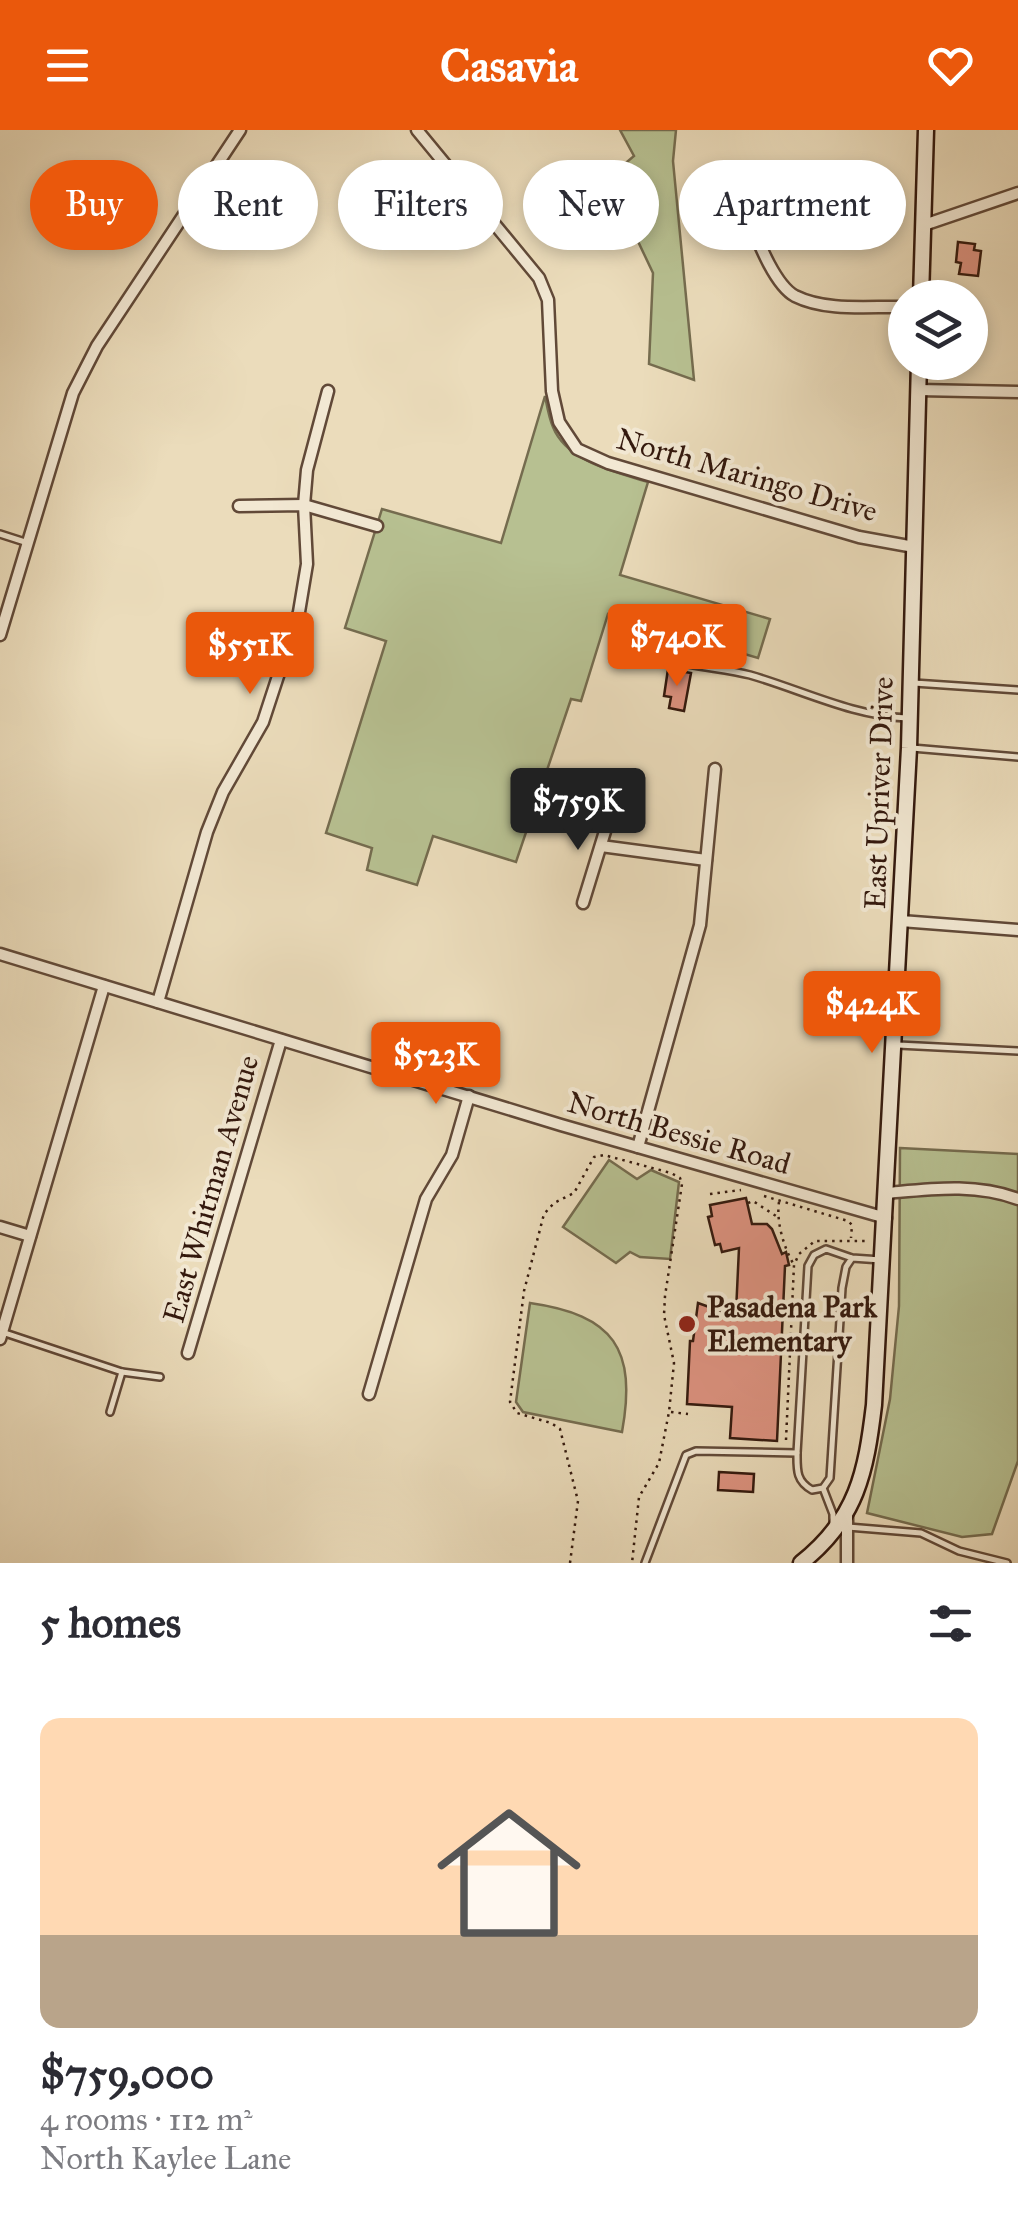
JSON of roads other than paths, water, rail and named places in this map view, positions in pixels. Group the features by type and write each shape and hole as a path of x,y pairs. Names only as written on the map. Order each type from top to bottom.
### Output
{"main road":[{"path":"922,280 926,130"},
{"name":"East Upriver Drive","path":"801,1563 848,1520 868,1450 884,1261 901,922 919,380"}],"street":[{"path":"0,635 73,393 97,346 240,130"},
{"name":"North Maringo Drive","path":"417,130 538,278 548,300 559,422 577,448 608,463 859,536 914,547"},
{"path":"924,225 1018,193"},
{"path":"764,250 774,272 792,294 826,305 888,307"},
{"path":"919,390 1018,392"},
{"path":"158,1002 207,832 223,792 262,722 298,612 307,564 306,470 328,391"},
{"path":"239,506 304,505 377,526"},
{"path":"638,1147 696,944 714,769"},
{"path":"583,903 610,815"},
{"path":"601,846 706,860"},
{"path":"901,922 1018,930"},
{"name":"North Bessie Road","path":"0,954 886,1218"},
{"path":"1,1335 104,986"},
{"name":"East Whitman Avenue","path":"188,1353 281,1040"},
{"path":"369,1394 426,1199 452,1155 469,1096"},
{"path":"887,1193 961,1187 996,1191 1018,1199"},
{"path":"0,1227 30,1236"},
{"path":"848,1520 848,1563"}],"lane":[{"path":"0,534 28,543"},
{"path":"689,664 747,674 888,717 910,718"},
{"path":"911,683 1018,690"},
{"path":"909,748 1018,757"},
{"path":"895,1045 1018,1051"},
{"path":"852,1258 846,1266 842,1288 830,1478 823,1488 812,1490 803,1485 798,1475 797,1453 808,1266 814,1255 826,1249 852,1258 884,1261"},
{"path":"1,1335 122,1372 160,1377"},
{"path":"110,1412 122,1372"},
{"path":"645,1563 686,1455 705,1451 797,1453"},
{"path":"823,1488 833,1514 832,1533"},
{"path":"848,1520 921,1533 959,1551 1007,1563"}],"place":[{"name":"Pasadena Park Elementary","path":"687,1324"}]}
